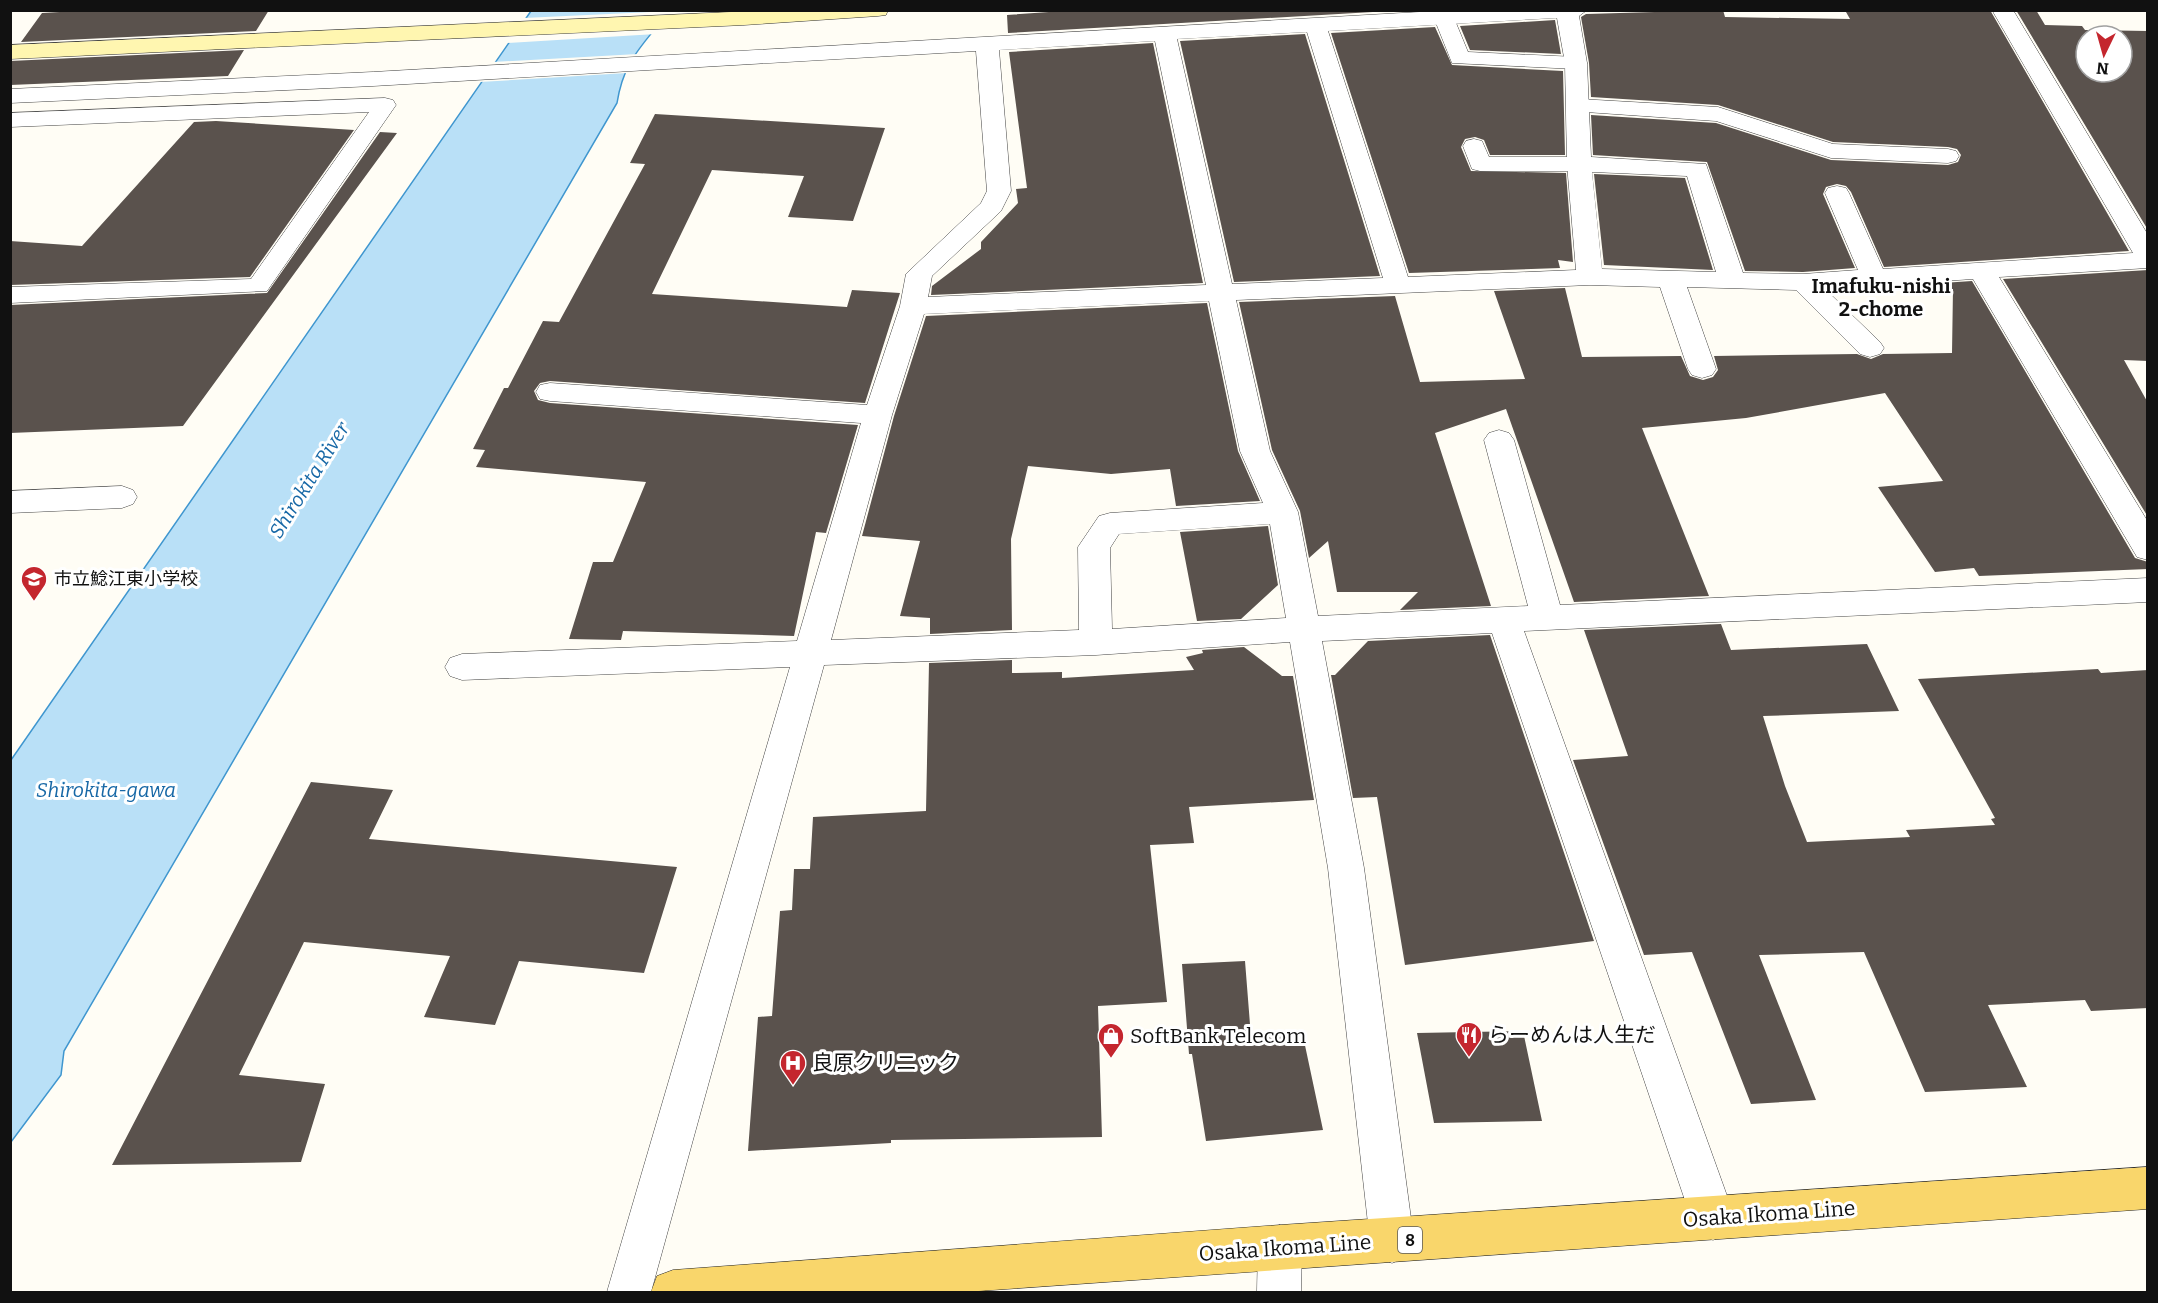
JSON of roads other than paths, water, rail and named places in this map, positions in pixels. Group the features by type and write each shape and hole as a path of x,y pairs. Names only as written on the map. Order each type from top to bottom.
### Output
{"main road":[{"name":"Osaka Ikoma Line","path":"673,1293 1280,1247 2148,1188"}],"street":[{"path":"10,52 472,32 695,20 744,15 878,10"},
{"path":"10,96 441,75 1577,10"},
{"path":"913,306 1590,277 1803,282 2148,259 2002,10"},
{"path":"1567,11 1576,63 1579,164 1590,277"},
{"path":"1316,26 1398,285"},
{"path":"1165,35 1255,451 1283,512 1346,868 1392,1241"},
{"path":"629,1293 878,415 913,306 919,274 992,206 999,191 987,44"},
{"path":"1579,164 1697,169 1732,280"},
{"path":"1837,193 1874,277"},
{"path":"1981,270 2148,549"},
{"path":"1671,279 1702,369"},
{"path":"1803,282 1870,348"},
{"path":"550,392 878,415"},
{"path":"1499,440 1547,618"},
{"path":"10,502 122,497"},
{"path":"1096,642 1094,547 1110,524 1283,512"},
{"path":"462,667 1096,642 1305,629 2148,590"},
{"path":"1504,620 1713,1218"},
{"path":"1279,1293 1280,1247"}],"lane":[{"path":"1444,18 1460,58 1576,63"},
{"path":"1579,106 1716,104 1831,151 1911,145 1948,156"},
{"path":"10,120 385,105 258,286 10,295"},
{"path":"1474,146 1480,164 1579,164"}],"water":[{"name":"Shirokita-gawa","path":"531,11 669,11 630,63 617,103 64,1051 61,1075 11,1142 11,760"}],"place":[{"name":"市立鯰江東小学校","path":"34,602"},
{"name":"らーめんは人生だ","path":"1469,1058"},
{"name":"SoftBank Telecom","path":"1111,1059"},
{"name":"良原クリニック","path":"793,1086"}],"district":[{"name":"Imafuku-nishi 2-chome","path":"1881,298"}],"water label":[{"name":"Shirokita River","path":"309,480"}]}
